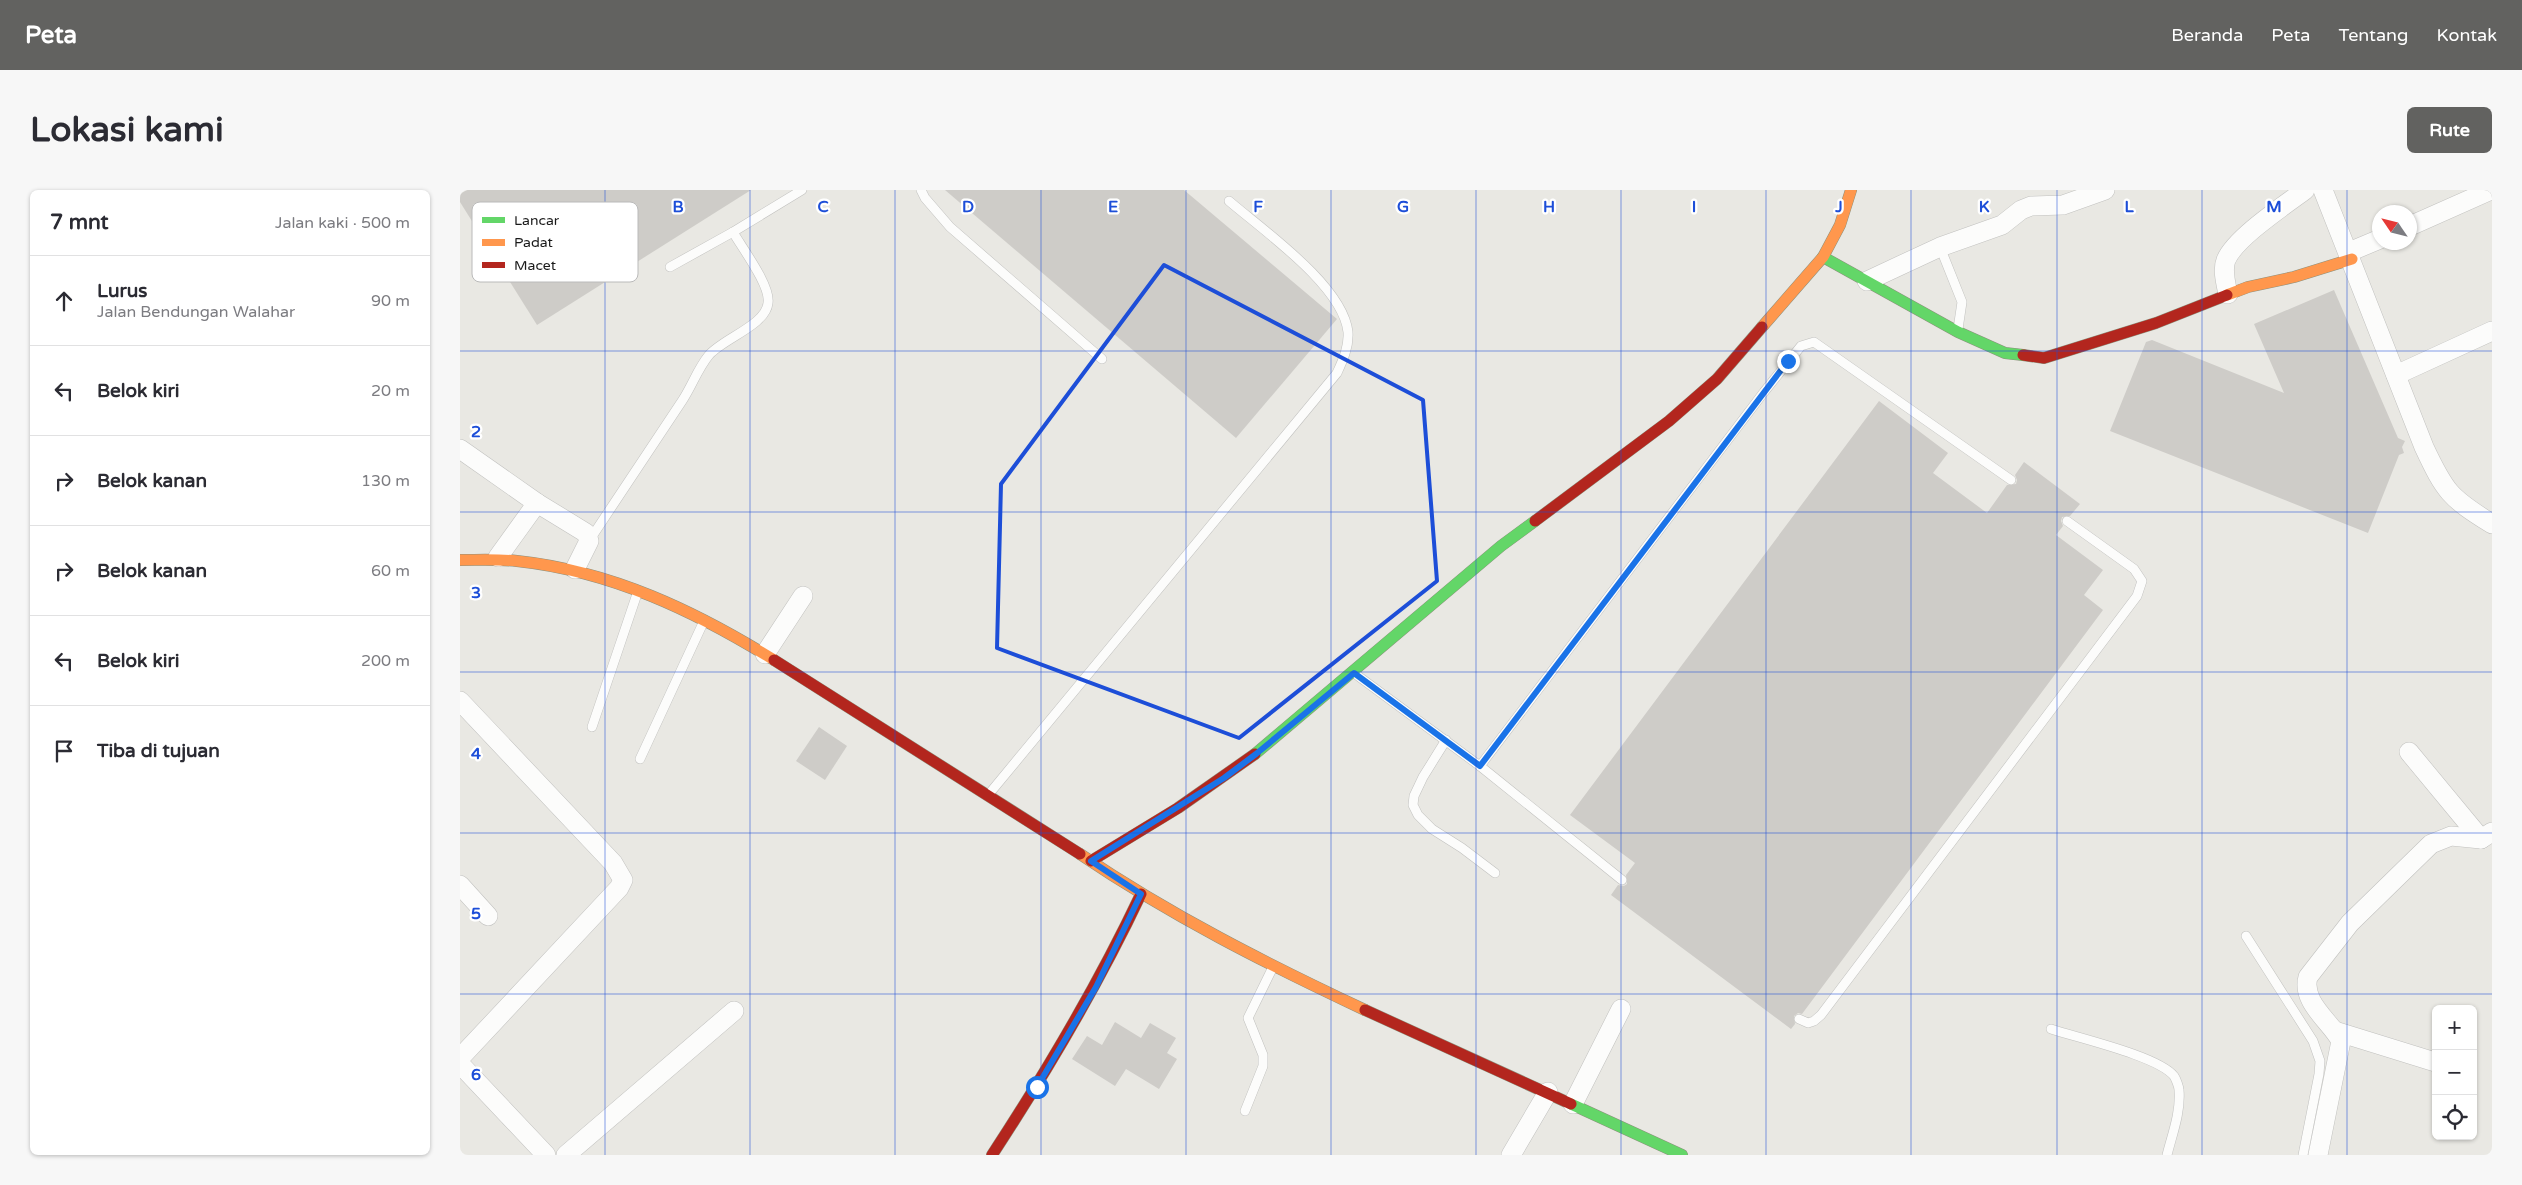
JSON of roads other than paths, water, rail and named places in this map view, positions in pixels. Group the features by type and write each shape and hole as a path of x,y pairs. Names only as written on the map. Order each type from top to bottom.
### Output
{"street":[{"path":"1091,861 1232,772 1354,673 1501,546 1669,421 1717,379 1823,257 1840,225 1850,190"},
{"path":"1866,281 1940,247 2002,225 2021,210 2031,206 2063,205 2105,190"},
{"path":"2228,294 2225,267 2232,251 2262,223 2305,190"},
{"path":"2324,190 2351,255 2424,447 2441,483 2452,496 2492,524"},
{"path":"2417,223 2491,190"},
{"path":"1823,257 1958,332 2004,353 2044,358 2156,323 2228,294 2351,255 2372,243"},
{"path":"2396,375 2492,331"},
{"path":"460,449 537,503 586,533 589,541 575,569"},
{"path":"498,558 537,503"},
{"path":"460,560 498,558 575,569 639,588 664,599 765,654 1141,894 1274,964 1428,1038 1682,1155"},
{"path":"765,654 803,596"},
{"path":"460,701 614,863 623,880 619,888 460,1058"},
{"path":"2409,752 2486,835"},
{"path":"2318,1155 2341,1041 2315,1006 2306,987 2308,977 2350,923 2431,844 2450,836 2486,835"},
{"path":"460,885 488,916"},
{"path":"992,1155 1066,1041 1096,987 1141,894"},
{"path":"1573,1104 1621,1009"},
{"path":"566,1155 734,1011"},
{"path":"2335,1031 2432,1061"},
{"path":"460,1064 546,1155"},
{"path":"1511,1155 1548,1092"}],"lane":[{"path":"670,267 733,232 802,190"},
{"path":"922,190 925,198 950,227 1102,359"},
{"path":"988,796 1337,372 1346,353 1348,333 1343,313 1330,292 1315,276 1229,201"},
{"path":"589,541 690,388 709,355 722,342 760,318 766,310 768,296 733,232"},
{"path":"1940,247 1962,302 1958,332"},
{"path":"1480,766 1801,346 1814,342 2011,480"},
{"path":"1799,1018 1808,1023 1822,1015 2137,596 2142,581 2134,569 2067,521"},
{"path":"592,727 639,588"},
{"path":"640,759 704,621"},
{"path":"1354,673 1480,766 1622,880"},
{"path":"1446,740 1423,777 1414,796 1413,805 1418,815 1432,829 1462,848 1495,874"},
{"path":"2246,936 2314,1041 2320,1061 2316,1092 2303,1155"},
{"path":"1245,1111 1263,1066 1263,1055 1248,1018 1274,964"},
{"path":"2051,1029 2134,1055 2159,1065 2174,1076 2179,1090 2176,1121 2166,1155"}]}
